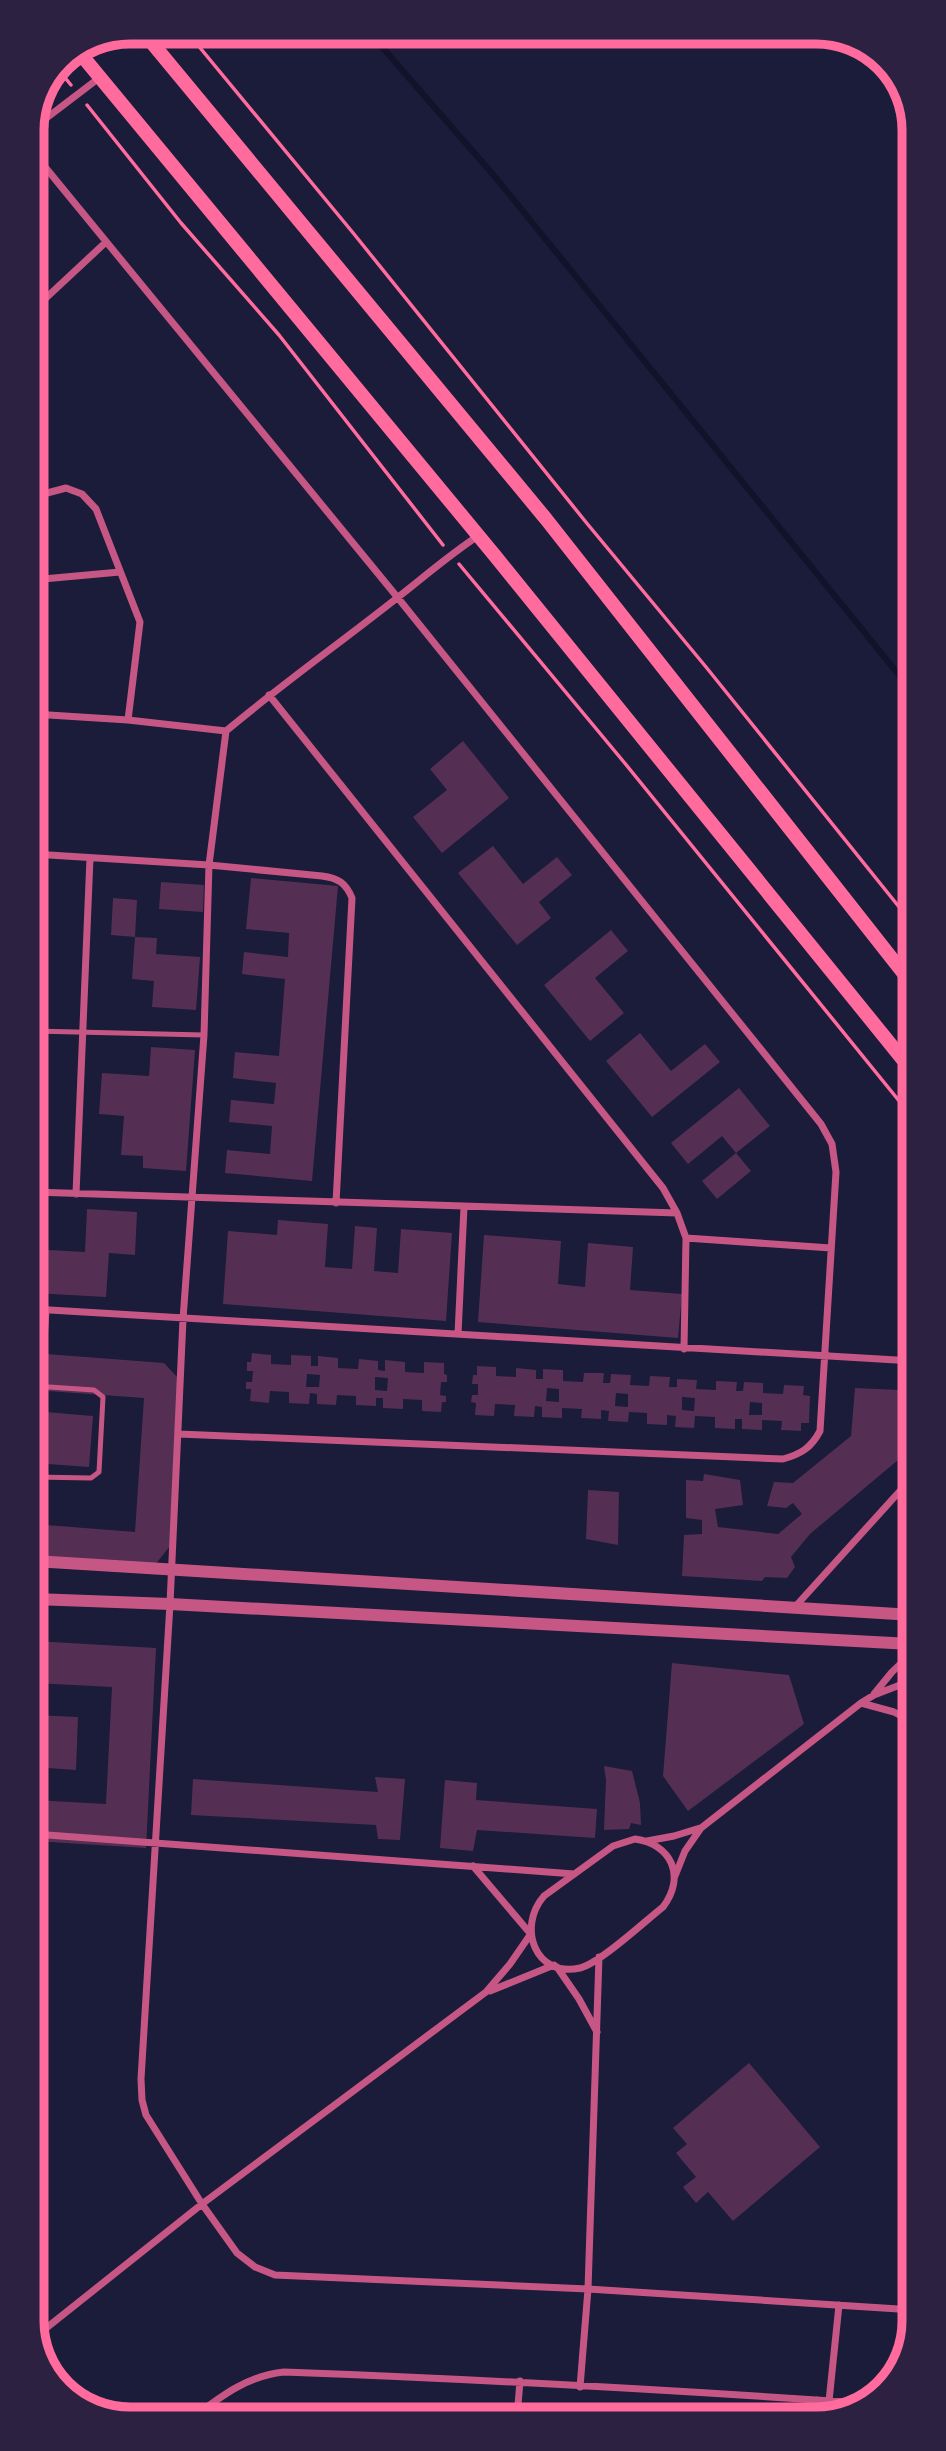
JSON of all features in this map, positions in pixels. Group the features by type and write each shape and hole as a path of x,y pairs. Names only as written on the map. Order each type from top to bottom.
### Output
{"main road":[{"path":"154,44 547,519 902,971"},
{"path":"83,58 478,536 902,1058"}],"street":[{"path":"45,119 99,78"},
{"path":"44,166 398,598 821,1124 832,1144 836,1172 820,1432 814,1443 800,1454 783,1459 178,1434"},
{"path":"44,300 106,242"},
{"path":"44,494 66,488 82,494 96,509 140,622 128,720"},
{"path":"478,536 450,554 398,598 269,695 226,731 209,865 204,1035 183,1319 172,1571 141,2079 142,2100 146,2115 202,2204 237,2253 255,2267 275,2275 588,2289 902,2309"},
{"path":"44,579 121,572"},
{"path":"269,695 663,1188 677,1213 686,1238 684,1349"},
{"path":"44,715 128,720 226,731"},
{"path":"44,855 209,865 336,878 345,885 352,898 336,1203"},
{"path":"76,1194 90,858"},
{"path":"44,1193 677,1213"},
{"path":"458,1334 464,1207"},
{"path":"686,1238 831,1248"},
{"path":"44,1310 902,1360"},
{"path":"794,1608 902,1488"},
{"path":"44,1562 902,1615"},
{"path":"44,1599 170,1604 902,1649"},
{"path":"874,1695 902,1661"},
{"path":"486,1992 555,1966 579,1968 599,1958 663,1907 669,1898 685,1851 701,1828 861,1703 902,1684"},
{"path":"861,1703 902,1716"},
{"path":"646,1841 701,1828"},
{"path":"44,1835 574,1874"},
{"path":"44,2330 202,2204 486,1992 510,1964 530,1934 532,1912 537,1904 574,1874 613,1846 635,1839 657,1846 666,1854 674,1877"},
{"path":"473,1866 530,1934 538,1953 555,1966 579,1999 597,2033"},
{"path":"580,2387 588,2289 599,1958"},
{"path":"829,2401 839,2305"},
{"path":"206,2407 245,2381 265,2374 284,2372 520,2381 580,2387 846,2402"},
{"path":"518,2407 520,2381"},
{"path":"816,2407 817,2400"}],"lane":[{"path":"44,1031 204,1035"},
{"path":"44,1356 47,1310"},
{"path":"44,1386 94,1390 103,1397 99,1472 91,1478 44,1477"}],"path":[{"path":"197,44 902,911"},
{"path":"63,75 181,223 279,335 450,554 623,761 902,1104"}],"building":[{"path":"463,741 509,798 442,853 413,817 447,790 430,769"},
{"path":"493,846 523,884 557,857 572,875 539,902 551,918 517,945 458,873"},
{"path":"251,878 338,886 312,1181 225,1173 227,1150 270,1154 272,1126 229,1122 231,1100 274,1104 276,1083 233,1078 235,1052 279,1056 285,979 242,974 244,952 288,957 289,933 246,929"},
{"path":"161,882 204,885 203,912 159,909"},
{"path":"113,898 137,900 135,937 111,935"},
{"path":"611,930 628,951 595,978 624,1013 590,1041 544,985"},
{"path":"135,937 157,938 156,954 200,957 196,1010 152,1007 154,981 132,979"},
{"path":"640,1033 671,1071 705,1044 720,1062 652,1117 606,1061"},
{"path":"151,1047 195,1050 186,1171 143,1168 143,1156 121,1155 124,1116 99,1114 102,1073 149,1076"},
{"path":"739,1088 770,1126 736,1153 722,1136 688,1164 671,1143"},
{"path":"736,1153 751,1171 717,1199 702,1181"},
{"path":"87,1209 137,1212 135,1255 109,1253 106,1297 44,1294 44,1250 85,1252"},
{"path":"278,1220 328,1224 325,1267 352,1269 355,1226 377,1228 374,1271 398,1273 401,1229 452,1233 446,1321 223,1304 228,1231 277,1235"},
{"path":"484,1235 561,1241 558,1284 585,1287 588,1243 633,1247 630,1290 682,1294 678,1338 478,1322"},
{"path":"252,1353 271,1355 271,1364 291,1365 291,1355 311,1356 311,1366 318,1366 318,1356 338,1358 338,1368 358,1369 359,1359 378,1361 378,1370 385,1371 385,1360 405,1362 405,1372 424,1373 424,1362 444,1363 447,1382 441,1382 440,1395 446,1396 446,1402 442,1402 441,1412 422,1411 422,1400 403,1399 403,1409 383,1408 383,1398 376,1398 376,1406 356,1405 356,1396 337,1395 336,1405 317,1404 317,1394 310,1393 309,1404 289,1403 289,1392 270,1391 269,1403 250,1401 251,1389 246,1389 246,1382 252,1382 253,1371 247,1371 247,1362 251,1362","holes":["307,1374 320,1375 319,1387 306,1387","375,1377 388,1378 387,1391 375,1390"]},
{"path":"44,1354 164,1363 180,1380 170,1546 155,1565 44,1558 44,1525 135,1532 144,1398 44,1391"},
{"path":"477,1366 496,1367 496,1376 516,1377 516,1368 536,1370 536,1379 543,1379 543,1369 563,1370 563,1381 583,1382 584,1373 604,1373 603,1383 610,1383 611,1374 631,1375 630,1385 649,1386 650,1376 670,1377 669,1387 677,1387 677,1379 697,1380 696,1389 716,1390 716,1381 737,1382 736,1391 743,1391 744,1382 763,1383 763,1393 783,1394 784,1385 804,1386 803,1395 810,1396 809,1423 801,1423 801,1431 781,1430 782,1421 762,1420 762,1430 742,1429 742,1419 735,1419 735,1429 715,1428 715,1417 695,1416 694,1428 675,1427 676,1416 667,1415 667,1425 647,1424 647,1413 629,1412 628,1422 608,1421 609,1411 601,1410 601,1419 581,1418 582,1409 562,1408 562,1418 542,1417 542,1407 535,1406 534,1417 514,1416 515,1405 495,1404 494,1416 475,1415 476,1403 471,1402 472,1395 478,1395 478,1384 472,1384 473,1375 477,1375","holes":["547,1388 559,1389 559,1402 546,1401","616,1393 628,1394 628,1407 615,1406","682,1397 695,1398 694,1411 682,1410","750,1402 762,1403 762,1415 749,1415"]},
{"path":"855,1388 900,1390 898,1460 810,1534 791,1557 795,1567 787,1578 765,1577 762,1581 682,1576 684,1535 702,1534 702,1520 686,1518 686,1480 703,1481 704,1474 740,1480 743,1505 715,1509 718,1527 778,1534 802,1514 793,1503 786,1508 767,1506 774,1482 793,1483 851,1436"},
{"path":"44,1412 93,1416 89,1467 44,1464"},
{"path":"588,1490 619,1492 618,1545 586,1539"},
{"path":"44,1642 156,1648 146,1848 44,1842 44,1801 106,1804 112,1687 44,1684"},
{"path":"672,1663 789,1675 804,1724 688,1811 663,1776"},
{"path":"44,1715 78,1717 76,1770 44,1768"},
{"path":"604,1766 632,1771 640,1803 641,1825 631,1823 629,1829 604,1830"},
{"path":"375,1777 405,1779 400,1840 378,1839 376,1825 191,1815 193,1779 378,1792"},
{"path":"445,1780 477,1783 476,1800 597,1809 595,1838 477,1830 473,1851 440,1848"},
{"path":"749,2063 820,2147 733,2221 708,2192 696,2203 683,2187 696,2177 676,2153 687,2144 673,2128"}],"waterway":[{"path":"379,44 496,178 902,679"}]}
